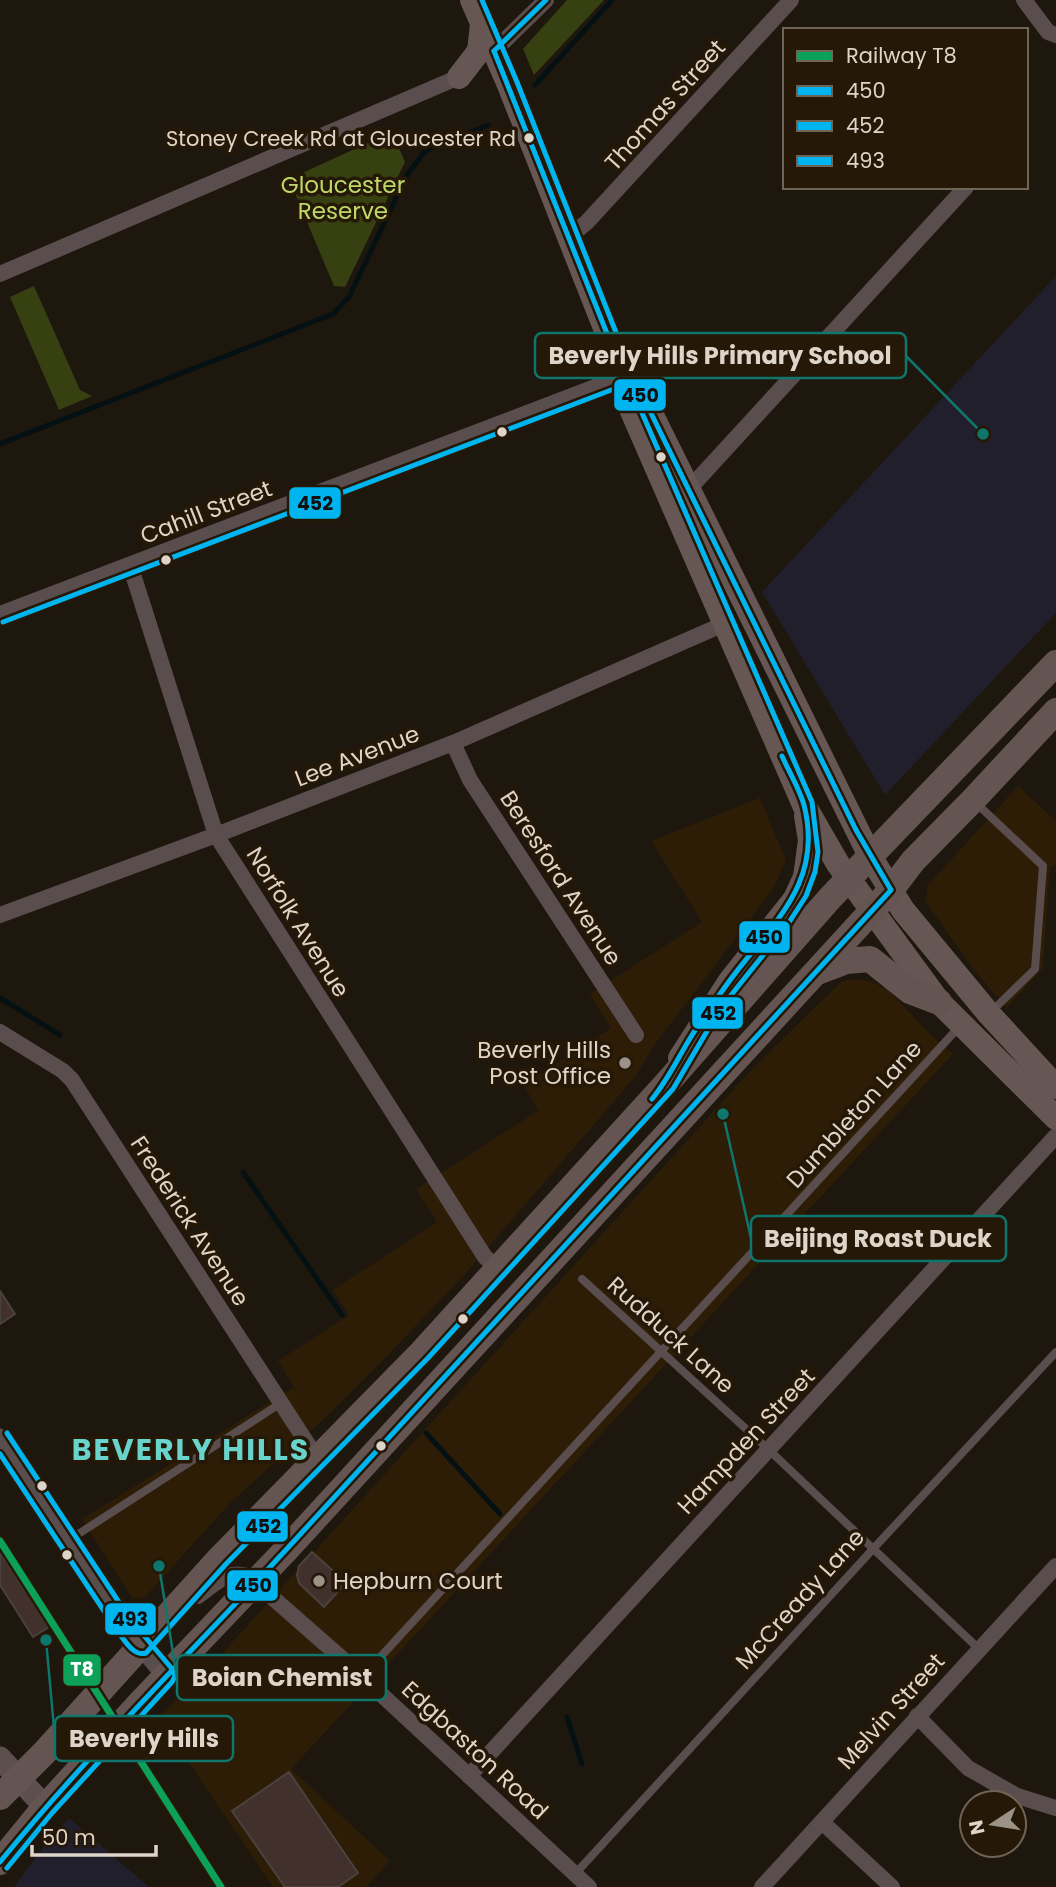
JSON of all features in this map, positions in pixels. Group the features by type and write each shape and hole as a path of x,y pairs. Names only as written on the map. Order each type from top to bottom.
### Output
{"highway":[{"path":"0,1797 44,1753 220,1558 422,1352 870,856 1056,663"},
{"path":"0,1863 67,1782 257,1583 891,890 913,861 1056,711"},
{"path":"812,974 846,961 870,960 910,991 939,1002"}],"main road":[{"path":"472,0 624,376 631,409 804,805 848,880 939,1002 1056,1118"},
{"path":"459,77 479,51 482,24"},
{"path":"459,77 507,82"},
{"path":"624,376 645,401 870,856 904,911 989,1014 1056,1087"},
{"path":"666,1084 689,1040 730,981 795,899 805,877 810,840 804,805"},
{"path":"0,1758 45,1807"}],"street":[{"path":"494,51 545,0"},
{"name":"Thomas Street","path":"569,237 587,222 791,0"},
{"path":"1024,0 1048,32 1056,35"},
{"path":"0,274 459,77"},
{"path":"689,489 964,189"},
{"name":"Cahill Street","path":"0,614 624,376"},
{"name":"Norfolk Avenue","path":"130,565 216,835 477,1245 498,1269"},
{"name":"Lee Avenue","path":"0,915 453,743 724,624"},
{"name":"Beresford Avenue","path":"453,743 470,780 636,1035"},
{"name":"Frederick Avenue","path":"0,1032 63,1071 72,1080 318,1460"},
{"name":"Hampden Street","path":"469,1776 1056,1136"},
{"path":"0,1438 123,1625 166,1676"},
{"name":"Melvin Street","path":"762,1887 1056,1566"},
{"path":"163,1623 227,1576 244,1574 257,1583"},
{"name":"Edgbaston Road","path":"257,1583 589,1887"},
{"path":"916,1716 968,1768 1017,1796 1056,1808"},
{"path":"822,1822 892,1887"}],"lane":[{"path":"973,800 1043,866 1035,969 989,1014"},
{"name":"Dumbleton Lane","path":"362,1677 961,1024"},
{"name":"Rudduck Lane","path":"582,1279 769,1450 979,1649"},
{"name":"McCready Lane","path":"575,1874 1056,1352"},
{"path":"67,1542 281,1404"}],"shaded area":[{"path":"1056,276 1056,613 885,795 762,592"},
{"path":"1018,786 1056,821 1056,865 1050,867 1043,968 1007,1008 974,970 925,901 928,885"},
{"path":"760,798 786,860 774,888 655,1044 634,1078 465,1274 391,1352 325,1418 232,1501 145,1597 133,1599 82,1519 294,1387 278,1361 349,1315 333,1290 437,1222 416,1189 539,1110 523,1085 611,1028 590,994 702,922 651,841"},
{"path":"851,979 871,981 888,990 953,1054 291,1769 390,1861 366,1887 273,1887 158,1717 207,1670 753,1068 841,982"},
{"path":"69,1818 149,1887 14,1887"}],"green space":[{"path":"567,0 604,0 534,75 523,49"},
{"name":"Gloucester Reserve","path":"392,132 405,162 345,287 334,286 289,179"},
{"path":"34,286 80,390 92,396 59,410 10,297"}],"building":[{"path":"0,1291 15,1314 0,1324"},
{"path":"0,1552 49,1627 33,1637 0,1585"},
{"name":"Hepburn Court","path":"312,1552 342,1579 338,1583 342,1587 324,1607 299,1583 297,1575 299,1566"},
{"path":"289,1772 358,1873 338,1887 285,1887 232,1811"}],"waterway":[{"path":"535,85 612,0"},
{"path":"0,444 333,314 349,297 407,175 425,151 488,125"},
{"path":"0,998 60,1035"},
{"path":"243,1172 342,1315"},
{"path":"426,1433 500,1514"},
{"path":"567,1717 582,1764"}],"rail line":[{"name":"T8","path":"0,1541 221,1887"}],"transit line":[{"name":"452","path":"0,1454 122,1638 133,1650 146,1653 226,1564 428,1358 673,1089 720,1009 788,924 806,896 815,872 818,852 812,802 639,406 632,373 482,0"},
{"name":"450","path":"494,51 546,0"},
{"name":"450","path":"0,1862 108,1739 295,1540 891,890 856,830 645,401 624,376 494,51"},
{"name":"452","path":"3,622 627,384"},
{"name":"450","path":"652,1099 702,1020 741,965 774,925 799,883 806,860 808,834 804,805 782,756"},
{"name":"493","path":"7,1433 130,1619 173,1670 175,1676 52,1813 7,1868"}],"place":[{"name":"Stoney Creek Rd at Gloucester Rd","path":"529,138"},
{"name":"Beverly Hills Primary School","path":"983,434"},
{"name":"Beverly Hills Post Office","path":"625,1063"},
{"name":"Beijing Roast Duck","path":"723,1114"},
{"name":"Boian Chemist","path":"159,1566"},
{"name":"Hepburn Court","path":"319,1581"},
{"name":"Beverly Hills","path":"46,1640"}],"district":[{"name":"BEVERLY HILLS","path":"191,1449"}]}
